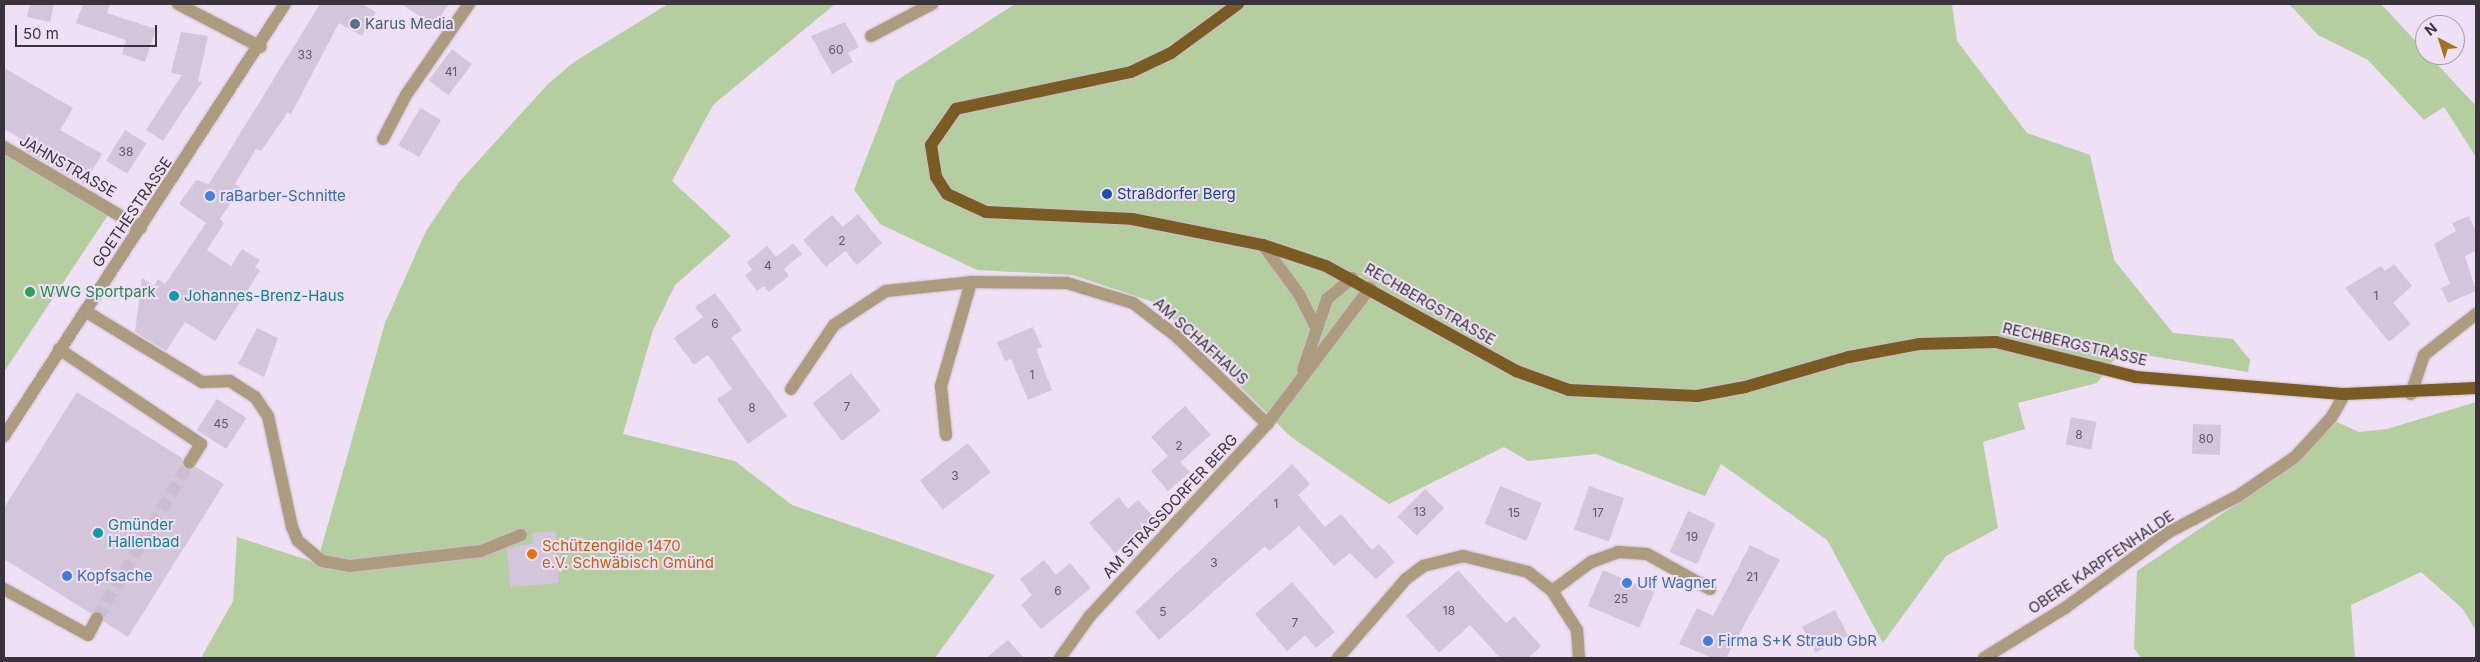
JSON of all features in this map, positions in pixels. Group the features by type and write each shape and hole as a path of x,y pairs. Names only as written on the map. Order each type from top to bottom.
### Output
{"main road":[{"name":"RECHBERGSTRASSE","path":"1238,4 1170,53 1130,72 956,109 937,132 932,162 947,194 986,212 1132,218 1262,245 1352,278 1444,334 1516,371 1569,390 1697,396 1858,355 1919,344 1996,342 2136,377 2345,394 2411,394 2476,388"}],"street":[{"path":"178,4 260,47"},
{"name":"GOETHESTRASSE","path":"4,436 59,349 260,47 285,4"},
{"path":"383,139 406,95 468,4"},
{"path":"871,36 932,4"},
{"name":"JAHNSTRASSE","path":"4,147 141,228"},
{"path":"1262,245 1300,294 1315,325"},
{"name":"AM STRASSDORFER BERG","path":"1301,375 1315,325 1327,299 1352,278"},
{"path":"946,435 941,386 971,282"},
{"name":"AM SCHAFHAUS","path":"791,389 834,325 886,291 971,282 1067,283 1134,302 1176,336 1267,424"},
{"name":"AM STRASSDORFER BERG","path":"1060,658 1090,616 1267,424 1301,375 1370,288"},
{"path":"85,311 202,382 230,382 255,397 268,416 292,527 298,541 322,561 350,566 482,551 521,535"},
{"path":"2411,394 2424,355 2476,314"},
{"path":"59,349 201,444 189,463"},
{"name":"OBERE KARPFENHALDE","path":"1984,658 2065,608 2169,532 2238,496 2295,457 2331,418 2345,394"},
{"path":"1552,591 1591,562 1618,552 1647,554 1710,589"},
{"path":"1338,658 1406,579 1442,559 1463,556 1497,562 1528,572 1552,591 1577,630 1579,658"},
{"path":"4,589 88,635 97,618"}],"green space":[{"path":"668,4 835,4 713,105 672,181 731,236 675,285 653,330 623,434 735,461 792,505 995,575 935,658 201,658 233,601 237,537 317,563 385,323 426,231 459,182 548,84 574,62"},
{"path":"1015,4 1952,4 1957,41 2027,133 2090,155 2114,260 2173,333 2233,339 2250,360 2248,372 2121,351 2097,383 2018,403 2025,429 1983,442 1998,528 1946,556 1883,643 1827,540 1721,464 1705,496 1596,454 1528,461 1504,447 1389,504 1291,437 1156,303 1073,275 977,270 880,224 854,190 896,81"},
{"path":"2289,4 2381,4 2415,41 2415,65 2438,65 2476,106 2476,157 2444,107 2424,120 2368,60 2318,35"},
{"name":"WWG Sportpark","path":"4,151 110,212 4,372"},
{"path":"2476,402 2476,631 2463,609 2421,572 2351,605 2355,658 2141,658 2134,648 2137,571 2284,472 2337,422 2359,432 2387,429"}],"building":[{"path":"30,4 54,4 50,22 27,17"},
{"path":"83,4 110,4 107,13 156,29 145,62 122,54 126,40 76,23"},
{"path":"320,4 362,4 376,12 362,36 339,23 291,114 288,112 261,151 256,149 235,184 241,188 220,219 224,223 207,250 231,266 242,249 260,260 255,267 260,271 215,341 185,322 166,351 135,332 142,278 154,286 158,279 165,284 206,223 179,204 196,180 209,184"},
{"path":"401,4 449,4 434,26"},
{"path":"845,22 859,47 848,53 853,62 832,74 811,36"},
{"path":"181,32 208,36 198,81 202,82 163,141 146,130 182,75 171,73"},
{"path":"452,49 472,64 448,95 429,80"},
{"path":"4,68 73,108 60,130 102,154 84,184 26,151 30,144 4,129"},
{"path":"420,108 441,120 419,157 398,145"},
{"path":"125,130 146,143 127,174 106,161"},
{"path":"858,214 882,243 857,265 845,251 826,267 803,240 832,215 843,227"},
{"path":"2469,216 2476,232 2476,251 2465,256 2476,291 2448,303 2441,288 2450,284 2434,244 2456,231 2452,223"},
{"path":"793,243 802,254 784,269 789,276 769,292 764,286 757,291 745,275 752,270 747,262 767,246 776,257"},
{"path":"2394,264 2412,286 2393,303 2411,324 2389,342 2345,288 2381,266 2385,271"},
{"path":"715,293 742,330 731,338 787,416 748,444 717,399 732,389 708,355 694,365 674,338 703,317 695,307"},
{"path":"1033,327 1042,347 1036,349 1052,390 1028,400 1011,359 1005,361 997,342"},
{"path":"257,328 278,338 264,377 238,364"},
{"path":"851,373 881,411 842,441 812,403"},
{"name":"Gmünder Hallenbad","path":"77,392 182,458 184,470 196,467 224,484 128,637 104,622 101,611 90,613 4,559 4,508"},
{"path":"217,399 246,418 226,449 197,430"},
{"path":"1185,406 1211,435 1180,462 1190,472 1168,491 1151,471 1168,456 1151,437"},
{"path":"2071,417 2097,422 2091,449 2066,444"},
{"path":"2193,424 2221,425 2220,455 2192,454"},
{"path":"968,443 991,472 943,510 920,481"},
{"path":"1292,464 1310,484 1298,495 1325,527 1341,514 1372,550 1379,544 1395,562 1376,579 1350,553 1334,566 1299,526 1270,551 1265,546 1159,640 1135,612"},
{"path":"1500,486 1542,503 1526,541 1485,524"},
{"path":"1589,486 1624,498 1609,542 1574,529"},
{"path":"1425,489 1444,508 1417,536 1397,517"},
{"path":"1119,497 1128,509 1138,500 1155,518 1115,553 1089,523"},
{"path":"1688,511 1715,523 1697,564 1670,552"},
{"name":"Schützengilde 1470 e.V. Schwäbisch Gmünd","path":"555,531 559,583 510,587 507,549 533,543 532,533"},
{"path":"1750,545 1780,560 1726,658 1712,658 1679,644 1697,608 1713,616"},
{"path":"1044,560 1056,575 1070,563 1091,588 1041,629 1021,605 1032,595 1020,579"},
{"path":"1458,570 1506,623 1514,616 1541,646 1528,658 1500,658 1470,625 1439,653 1406,616"},
{"path":"1603,570 1655,592 1639,628 1588,606"},
{"path":"1292,582 1335,632 1316,648 1305,635 1287,651 1255,614"},
{"path":"1835,610 1848,636 1815,653 1802,627"},
{"path":"1008,640 1024,658 986,658"}],"tunnel":[{"path":"97,618 189,463"}],"place":[{"name":"Karus Media","path":"355,24"},
{"name":"Straßdorfer Berg","path":"1107,194"},
{"name":"raBarber-Schnitte","path":"210,196"},
{"name":"WWG Sportpark","path":"30,292"},
{"name":"Johannes-Brenz-Haus","path":"174,296"},
{"name":"Gmünder Hallenbad","path":"98,533"},
{"name":"Schützengilde 1470 e.V. Schwäbisch Gmünd","path":"532,554"},
{"name":"Kopfsache","path":"67,576"},
{"name":"Ulf Wagner","path":"1627,583"},
{"name":"Firma S+K Straub GbR","path":"1708,641"}]}
